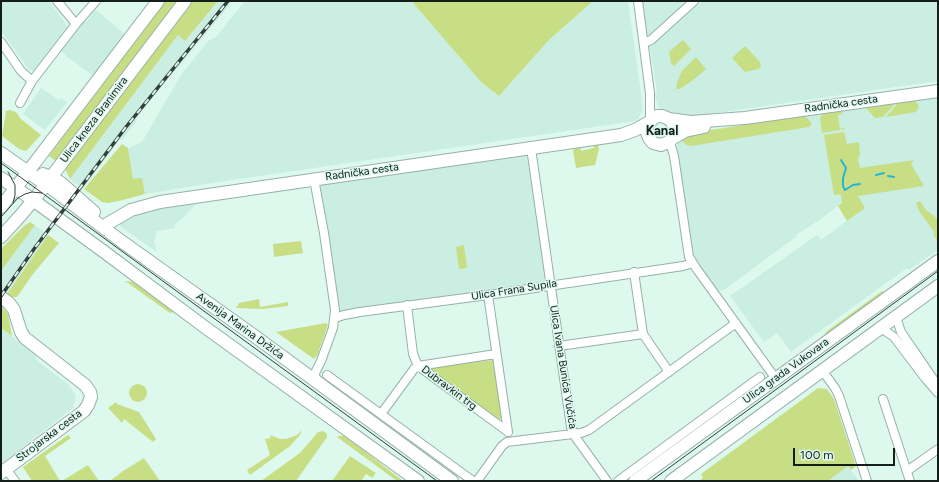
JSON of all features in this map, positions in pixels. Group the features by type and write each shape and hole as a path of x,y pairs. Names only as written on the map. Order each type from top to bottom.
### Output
{"main road":[{"name":"Ulica kneza Branimira","path":"1,207 158,1"},
{"name":"Ulica kneza Branimira","path":"1,237 33,200 185,1"},
{"name":"Radnička cesta","path":"665,118 700,122 744,118 938,91"},
{"path":"658,116 665,118 672,122 675,130 671,140 661,145 651,141 647,134 647,126 650,121 658,116"},
{"name":"Radnička cesta","path":"671,140 681,133 689,130 744,118"},
{"name":"Radnička cesta","path":"107,224 131,210 155,203 621,135 639,129 650,121"},
{"name":"Radnička cesta","path":"621,135 643,138 651,141"},
{"name":"Avenija Marina Držića","path":"1,153 28,172 48,180 121,241 452,481"},
{"name":"Avenija Marina Držića","path":"1,178 418,481"},
{"path":"48,180 82,201 107,224 121,241"},
{"name":"Ulica grada Vukovara","path":"635,481 938,261"},
{"name":"Ulica grada Vukovara","path":"671,481 938,286"},
{"name":"Strojarska cesta","path":"1,297 9,303 14,310 21,332 25,338 85,385 90,392 91,397 84,411 4,471"}],"street":[{"path":"57,1 76,24"},
{"path":"20,103 32,81 76,24 96,1"},
{"path":"638,1 650,93 650,121"},
{"path":"644,43 651,40 694,1"},
{"path":"1,42 21,71 32,81"},
{"path":"650,93 655,107 665,118"},
{"path":"671,140 688,252 693,263 776,379"},
{"name":"Ulica Ivana Bunića Vučića","path":"530,148 569,420 573,433 607,481"},
{"path":"314,179 319,201 335,304 333,328 315,373 316,382"},
{"name":"Ulica Frana Supila","path":"335,318 344,315 407,305 488,295 634,272 683,266 693,263"},
{"path":"634,272 643,334 669,372"},
{"path":"488,295 509,441"},
{"path":"381,414 414,368 418,366 413,354 407,305"},
{"path":"896,317 901,332 938,387"},
{"path":"477,481 502,446 509,441 581,433 589,430 736,323"},
{"path":"881,328 894,337 938,393"},
{"path":"559,346 643,334"},
{"name":"Dubravkin trg","path":"418,366 496,354"},
{"name":"Dubravkin trg","path":"418,366 507,431"},
{"path":"822,370 839,396 867,481"},
{"path":"328,375 473,481"},
{"name":"Ulica grada Vukovara","path":"618,481 760,378"},
{"path":"883,400 910,481"},
{"path":"907,471 938,449"},
{"name":"Strojarska cesta","path":"4,471 15,481"}],"shaded area":[{"path":"1,1 49,1 68,27 34,71 29,70 1,31"},
{"path":"218,1 233,1 136,118 136,122 122,140 120,139 83,189 70,179 178,35 185,41"},
{"path":"245,1 415,1 413,3 482,83 499,96 548,41 593,1 628,1 643,108 639,118 635,121 145,194 142,179 133,179 128,148 142,142 181,75 209,40 216,37"},
{"path":"641,1 938,1 938,81 696,116 698,120 662,111 659,108 655,96 657,92 650,48 648,48"},
{"path":"96,10 127,36 95,77 66,56 61,50 83,22 86,22"},
{"path":"41,88 59,100 61,98 67,102 45,130 23,114"},
{"path":"938,97 938,250 909,270 907,268 791,352 777,333 764,342 730,296 817,235 821,240 864,208 842,203 818,221 797,234 797,236 724,290 716,290 691,255 677,140 687,133"},
{"path":"526,153 548,281 339,313 320,184"},
{"path":"195,200 196,204 174,225 175,228 157,231 154,241 157,252 121,227 119,223 138,210"},
{"path":"35,225 48,235 7,294 1,289 1,271"},
{"path":"1,328 36,355 36,360 69,385 76,396 73,408 1,464"},
{"path":"848,466 859,481 828,481"}],"green space":[{"path":"164,1 176,1 149,40 57,162 49,156 98,87"},
{"path":"191,1 218,1 185,41 178,35 70,179 64,167"},
{"path":"415,1 593,1 548,41 499,96 482,83 413,3"},
{"path":"683,40 691,49 674,66 671,63 669,52"},
{"path":"745,46 760,62 761,66 759,69 745,72 732,58"},
{"path":"696,57 706,69 680,89 676,89 682,71"},
{"path":"915,101 919,106 916,112 886,117 898,103"},
{"path":"895,104 883,117 875,118 865,107"},
{"path":"10,110 16,112 21,119 41,135 26,151 19,149 2,136 6,111"},
{"path":"837,111 842,112 843,114 838,115 840,129 845,129 822,133 820,117 825,113"},
{"path":"801,116 807,118 811,122 809,127 691,146 683,142 683,137 686,134"},
{"path":"844,132 847,144 859,142 860,155 858,159 860,168 914,160 911,164 924,186 858,196 865,208 847,221 838,206 842,203 841,194 834,195 824,135"},
{"path":"593,143 598,145 599,149 595,165 576,168 573,151 575,148 580,146 581,151 594,148"},
{"path":"122,144 128,148 133,179 142,178 145,194 108,203 102,202 84,189"},
{"path":"920,201 926,210 938,219 938,242 933,234 935,233 919,211 916,203"},
{"path":"30,222 35,225 1,271 1,249 25,225"},
{"path":"48,235 59,243 33,274 17,297 11,297 7,294"},
{"path":"301,241 303,253 274,257 273,244"},
{"path":"464,245 467,268 459,269 456,247"},
{"path":"125,281 135,282 174,312 170,313"},
{"path":"882,291 884,292 823,337 827,331"},
{"path":"259,299 260,307 288,302 288,306 263,309 236,308 239,303"},
{"path":"1,305 8,314 12,336 1,328"},
{"path":"326,323 328,325 317,356 314,359 276,332"},
{"path":"493,360 501,413 501,418 499,421 430,371 429,368 434,367"},
{"path":"138,384 144,387 147,393 144,399 138,402 132,399 129,393 132,387"},
{"path":"818,388 827,389 834,399 856,466 851,470 848,466 828,481 700,481 703,477 701,474"},
{"path":"116,402 117,404 139,412 156,439 153,442 124,419 122,423 108,408"},
{"path":"302,430 300,435 290,446 250,475 247,470 270,455 265,439 271,438 270,435 280,439 286,439 297,435"},
{"path":"323,431 327,434 327,437 296,481 261,481 300,453 318,432"},
{"path":"68,435 71,438 45,456 60,481 32,481 23,467"},
{"path":"344,436 403,481 397,481 337,437"},
{"path":"350,456 376,473 372,478 366,474 361,481 332,481"},
{"path":"144,458 160,481 110,481 123,471"},
{"path":"88,465 99,481 62,481"}],"waterway":[{"path":"841,160 846,168 843,178 843,186 845,190 853,185 860,184"},
{"path":"876,175 884,173"},
{"path":"888,176 894,177"}],"tram line":[{"path":"1,163 437,481"},
{"path":"8,172 15,185 13,203"},
{"path":"1,217 18,198 32,192 42,193"},
{"path":"651,481 938,271"}],"railway":[{"path":"1,296 34,249 126,127 228,1"}],"district":[{"name":"Kanal","path":"662,131"}]}
